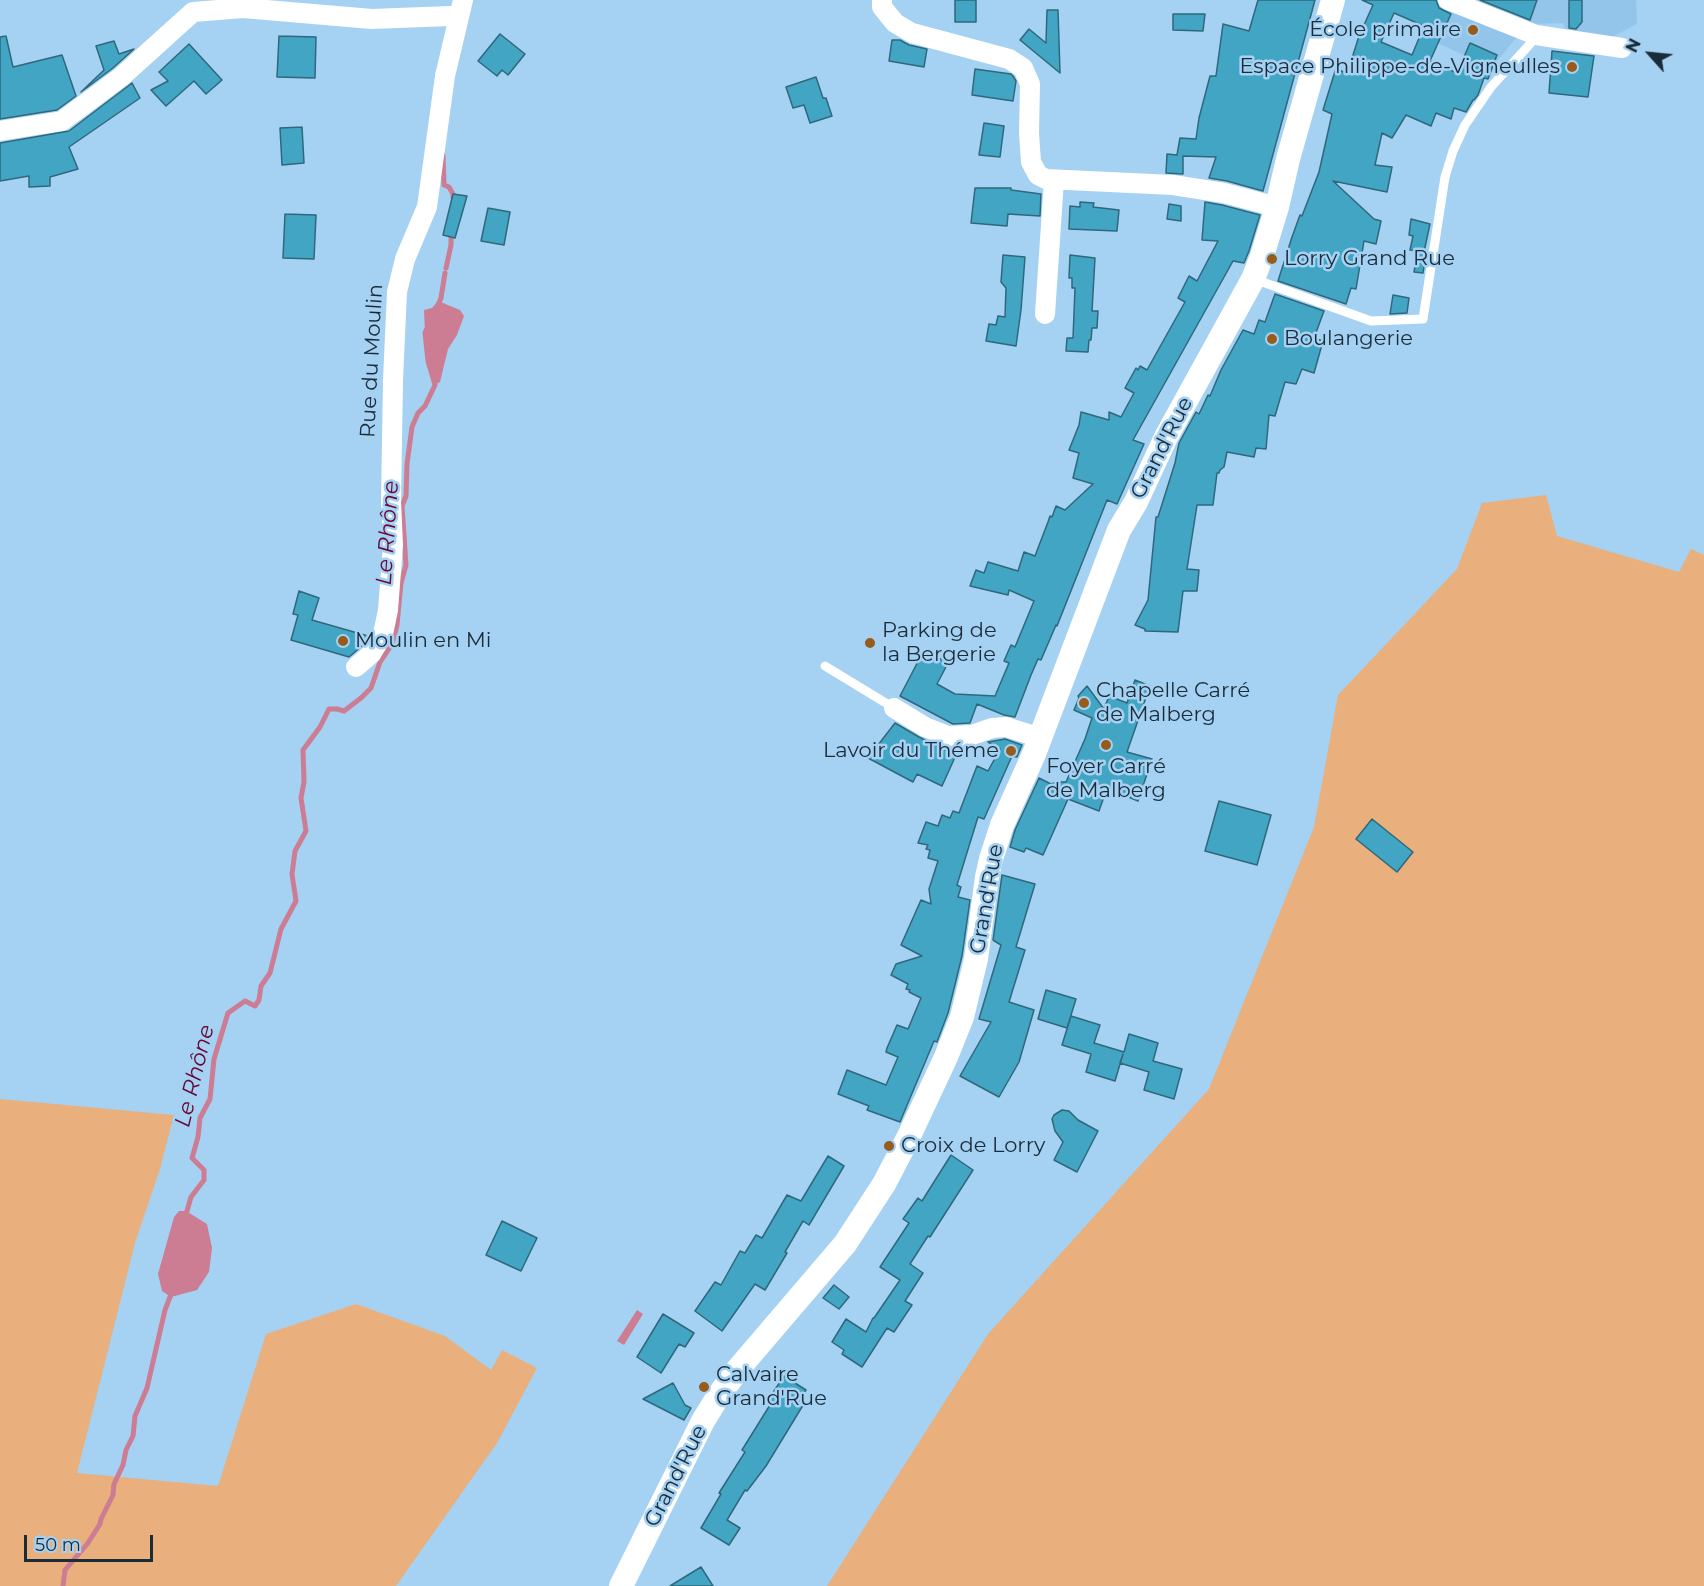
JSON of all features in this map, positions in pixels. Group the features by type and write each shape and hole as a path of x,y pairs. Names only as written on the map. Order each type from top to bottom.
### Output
{"street":[{"path":"882,0 882,7 896,23 912,33 1009,59 1023,68 1029,84 1031,162 1038,175 1054,180 1173,185 1277,207"},
{"name":"Grand'Rue","path":"621,1586 703,1421 739,1368 845,1244 884,1184 946,1057 962,1017 976,959 987,878 996,842 1041,738 1119,530 1136,502 1166,437 1252,279 1265,248 1334,0"},
{"path":"1448,0 1536,35 1622,48"},
{"path":"0,131 62,121 121,77 193,12 211,5 372,19 450,16 461,9"},
{"name":"Rue du Moulin","path":"356,668 371,654 383,634 388,610 393,545 391,457 397,292 405,259 427,207 445,76 461,9"},
{"path":"1045,314 1054,180"},
{"path":"894,708 925,727 948,736 972,735 992,728 1006,727 1041,738"}],"lane":[{"path":"1252,279 1371,321 1423,319 1445,177 1453,151 1465,125 1491,87 1536,35"},
{"path":"825,666 894,708"}],"shaded area":[{"name":"École primaire","path":"1421,0 1636,0 1637,24 1610,38 1569,36 1563,23 1528,24 1491,68 1421,35 1424,26 1412,21"},
{"path":"438,301 460,310 464,316 457,335 448,349 440,382 435,385 428,361 424,310 432,308"},
{"path":"1546,495 1557,536 1679,572 1691,549 1704,555 1704,1586 827,1586 988,1334 1209,1089 1314,827 1338,695 1457,569 1482,503"},
{"path":"0,1099 174,1115 160,1169 135,1243 77,1473 218,1486 266,1334 356,1304 445,1336 491,1370 502,1350 537,1368 497,1443 396,1586 0,1586"},
{"path":"179,1211 186,1211 207,1224 212,1248 209,1272 197,1290 171,1297 162,1291 158,1274 174,1217"},
{"path":"637,1310 643,1314 624,1345 617,1341"}],"building":[{"path":"955,0 976,0 976,22 955,22"},
{"path":"1258,0 1315,0 1263,191 1209,178 1216,157 1183,156 1183,174 1166,173 1167,154 1177,155 1180,138 1196,139 1210,76 1216,76 1223,24 1249,31"},
{"path":"1362,0 1436,0 1439,8 1451,14 1430,61 1457,73 1470,43 1497,55 1488,79 1484,78 1478,95 1466,112 1454,108 1451,119 1436,113 1431,126 1406,115 1392,138 1382,133 1375,165 1392,167 1387,192 1333,181 1374,219 1381,221 1376,244 1364,241 1356,289 1351,288 1346,304 1278,281 1300,215 1302,216 1319,172 1332,114 1323,110 1336,68 1347,74 1359,36 1373,5","holes":["1394,13 1424,26 1412,55 1381,42"]},
{"path":"1480,0 1537,0 1530,20"},
{"path":"1569,0 1582,0 1582,22 1576,29 1569,28"},
{"path":"1047,10 1058,10 1060,73 1020,40 1029,29 1046,43"},
{"path":"1173,14 1205,14 1203,31 1173,30"},
{"path":"500,34 525,54 508,75 502,70 497,76 478,61"},
{"path":"6,36 13,67 62,55 76,96 57,110 0,119 0,37"},
{"path":"279,36 316,37 315,78 277,77"},
{"path":"892,40 900,40 909,45 927,49 924,67 889,61"},
{"path":"114,41 119,54 134,49 81,92 104,70 96,46"},
{"path":"189,44 222,80 206,94 194,81 166,106 151,90 168,81 159,72"},
{"name":"Espace Philippe-de-Vigneulles","path":"1552,51 1594,56 1588,97 1549,93"},
{"path":"975,69 1011,74 1016,81 1013,101 972,95"},
{"path":"816,77 832,116 810,123 804,105 793,108 786,87"},
{"path":"132,83 140,98 69,147 78,169 50,177 50,186 29,187 29,176 0,181 0,143 69,131"},
{"path":"984,123 1004,126 1000,157 979,155"},
{"path":"302,127 304,163 282,165 280,128"},
{"path":"975,188 1011,188 1011,190 1041,194 1040,216 1008,214 1007,226 971,223"},
{"path":"453,194 467,196 455,238 443,235"},
{"path":"1080,202 1094,203 1093,207 1119,210 1117,231 1069,229 1070,206 1080,207"},
{"path":"1205,202 1260,215 1249,251 1244,263 1233,261 1133,440 1144,444 1117,504 1107,500 1057,626 1041,660 1038,659 1015,717 977,704 970,723 953,724 900,696 924,650 948,663 937,684 955,694 995,696 1009,663 1004,661 1011,645 1015,647 1034,601 1009,590 1008,595 970,586 976,570 984,573 988,562 1018,571 1024,552 1035,556 1056,506 1065,510 1093,484 1073,478 1079,453 1069,450 1079,425 1081,412 1109,420 1109,412 1121,417 1134,393 1125,388 1136,368 1138,370 1140,366 1147,370 1185,302 1178,298 1189,276 1197,281 1218,241 1202,240"},
{"path":"1169,204 1181,206 1181,221 1167,219"},
{"path":"488,208 510,212 504,245 481,241"},
{"path":"285,214 316,215 314,259 283,258"},
{"path":"1411,219 1430,224 1424,252 1426,253 1423,273 1414,272 1418,251 1410,250 1413,236 1409,235"},
{"path":"1003,255 1025,257 1016,346 986,341 989,324 996,325 998,316 1005,317 1006,288 1001,282"},
{"path":"1070,255 1095,258 1092,311 1098,311 1097,328 1092,328 1088,352 1066,351 1067,338 1073,338 1075,288 1072,288 1072,278 1069,278"},
{"path":"1275,294 1324,311 1314,338 1323,341 1314,373 1302,369 1296,384 1285,382 1275,416 1269,415 1266,449 1256,448 1254,457 1227,452 1224,467 1217,473 1213,505 1197,505 1187,569 1199,570 1197,591 1183,591 1178,632 1145,631 1135,625 1148,600 1156,517 1158,517 1175,463 1179,443 1196,412 1199,414 1208,395 1210,396 1243,330 1254,334 1259,320 1265,322"},
{"path":"1393,295 1409,298 1407,313 1390,314"},
{"path":"299,591 319,598 312,620 368,636 362,646 349,657 291,640 298,615 293,614"},
{"path":"1135,680 1150,686 1127,752 1152,759 1138,801 1107,788 1099,811 1068,799 1043,855 1026,848 1024,852 1010,847 1015,830 1039,778 1051,784 1066,782 1092,718 1074,710 1078,696 1087,686 1104,709 1109,696 1127,703"},
{"path":"895,723 956,755 942,786 917,774 913,782 868,758"},
{"path":"1005,739 1022,745 1017,757 1012,756 984,819 978,817 957,885 961,887 958,897 970,900 962,956 948,1013 900,1122 867,1110 869,1106 838,1094 847,1070 886,1085 898,1057 886,1052 887,1048 897,1025 908,1029 921,998 906,989 908,984 891,975 896,964 922,956 901,945 921,900 931,904 929,889 938,861 928,858 930,850 926,849 928,845 918,843 926,822 938,826 942,815 950,818 953,811 959,813 977,766 988,771 1000,749 988,742"},
{"path":"1219,801 1271,815 1257,865 1205,851"},
{"path":"1372,819 1413,852 1397,872 1356,839"},
{"path":"1002,875 1035,884 1016,947 1025,950 1009,1002 1034,1010 1019,1062 999,1097 960,1076 991,1022 979,1019 1001,945 993,940"},
{"path":"1046,990 1076,999 1067,1028 1038,1019"},
{"path":"1071,1016 1100,1025 1094,1043 1124,1052 1129,1034 1158,1043 1153,1061 1182,1069 1174,1099 1144,1090 1149,1072 1120,1063 1115,1081 1086,1072 1091,1054 1062,1045"},
{"path":"1062,1110 1069,1111 1078,1120 1098,1131 1077,1172 1054,1160 1063,1142 1055,1131 1052,1119"},
{"path":"951,1155 973,1170 910,1264 923,1273 905,1301 912,1305 894,1332 887,1328 862,1367 842,1354 844,1350 832,1342 846,1319 866,1332 873,1318 900,1280 880,1267 909,1223 903,1219 918,1198 922,1201"},
{"path":"828,1156 844,1166 809,1225 803,1221 765,1290 755,1284 722,1331 695,1311 715,1282 721,1285 740,1251 745,1253 756,1235 762,1238 787,1195 801,1201"},
{"path":"502,1221 537,1238 521,1271 486,1255"},
{"path":"834,1285 849,1297 839,1309 823,1298"},
{"path":"663,1314 694,1333 685,1347 679,1344 661,1373 637,1357"},
{"path":"784,1376 806,1390 800,1398 805,1402 766,1466 747,1491 745,1490 727,1520 740,1528 729,1545 701,1528 721,1494 719,1493 745,1452 742,1450 770,1405 766,1403"},
{"path":"673,1383 685,1405 691,1408 684,1420 643,1399"},
{"path":"701,1567 713,1586 670,1586"}],"waterway":[{"name":"Le Rhône","path":"443,155 444,185 449,187 453,198"},
{"name":"Le Rhône","path":"446,268 451,245 451,231"},
{"name":"Le Rhône","path":"438,305 445,273"},
{"name":"Le Rhône","path":"185,1218 191,1197 204,1180 204,1170 192,1158 200,1118 210,1099 214,1059 228,1013 245,1001 255,1006 259,1000 261,986 270,973 281,929 296,901 292,874 295,851 306,831 301,798 304,782 303,750 320,727 329,709 344,711 371,688 380,662 392,644 406,565 402,506 406,496 412,427 435,385 428,361 426,330"},
{"name":"Le Rhône","path":"63,1586 65,1570 88,1543 100,1524 113,1495 114,1484 133,1436 135,1416 147,1388 165,1310 172,1292"}],"place":[{"name":"École primaire","path":"1473,30"},
{"name":"Espace Philippe-de-Vigneulles","path":"1572,67"},
{"name":"Lorry Grand Rue","path":"1272,259"},
{"name":"Boulangerie","path":"1272,339"},
{"name":"Moulin en Mi","path":"343,641"},
{"name":"Parking de la Bergerie","path":"870,643"},
{"name":"Chapelle Carré de Malberg","path":"1084,703"},
{"name":"Foyer Carré de Malberg","path":"1106,745"},
{"name":"Lavoir du Théme","path":"1011,751"},
{"name":"Croix de Lorry","path":"889,1146"},
{"name":"Calvaire Grand'Rue","path":"704,1387"}]}
